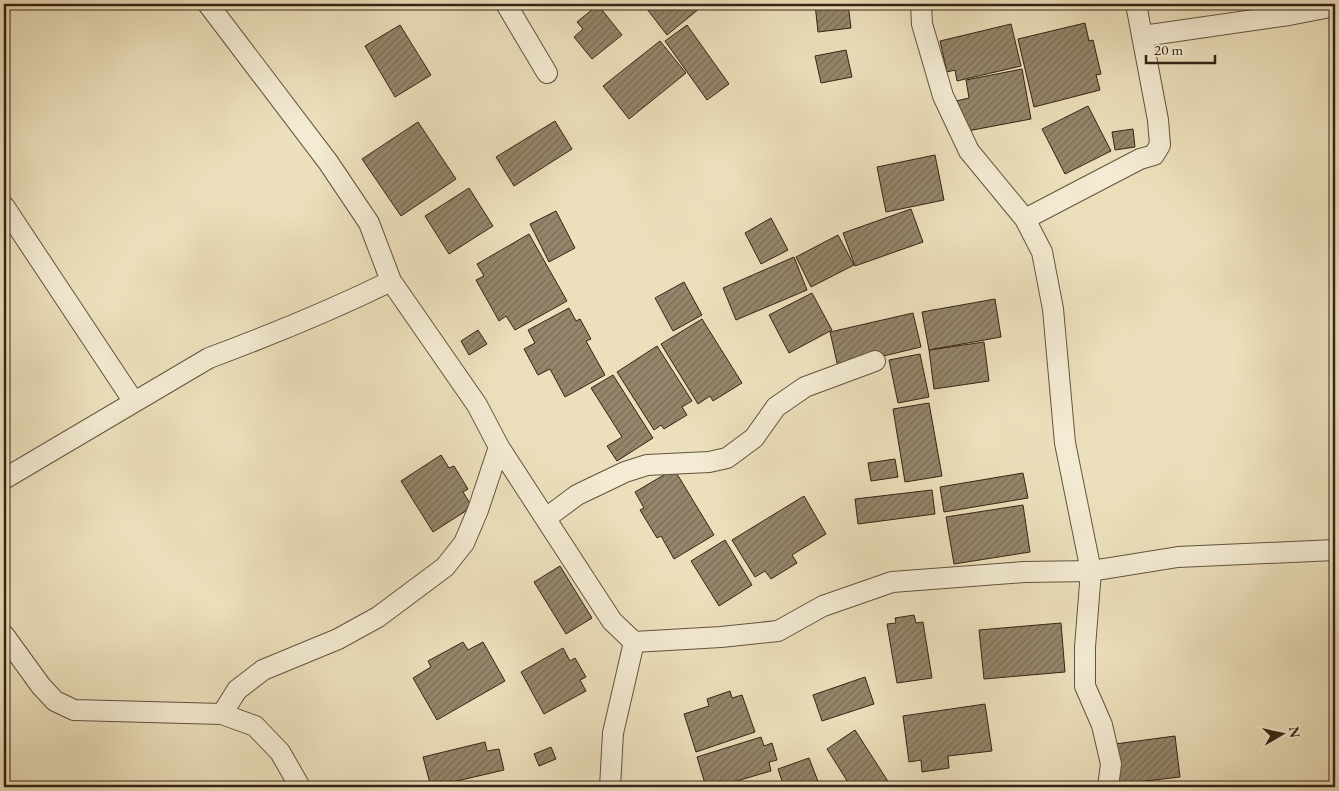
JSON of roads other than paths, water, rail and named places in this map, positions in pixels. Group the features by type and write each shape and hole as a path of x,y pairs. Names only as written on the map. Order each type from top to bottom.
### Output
{"street":[{"path":"208,4 328,162 369,223 391,281 477,405 500,447 612,621 634,642 778,630 823,606 892,582 1024,572 1091,571 1178,557 1335,550"},
{"path":"506,4 547,73"},
{"path":"921,4 922,24 943,96 969,151 1025,218 1042,252 1052,309 1064,443 1091,571 1085,647 1085,686 1102,726 1111,764 1108,787"},
{"path":"1025,218 1140,159 1154,155 1160,144 1158,120 1136,4"},
{"path":"1142,36 1289,15 1335,6"},
{"path":"4,206 134,402"},
{"path":"4,479 209,358 272,333 391,281"},
{"path":"546,518 577,495 646,464 709,462 727,458 754,438 776,407 805,387 876,362"},
{"path":"222,714 237,690 263,670 338,639 378,617 445,567 464,543 478,510 500,447"},
{"path":"4,635 55,701 74,710 222,714 255,726 280,752 300,787"},
{"path":"610,787 613,733 634,642"}]}
